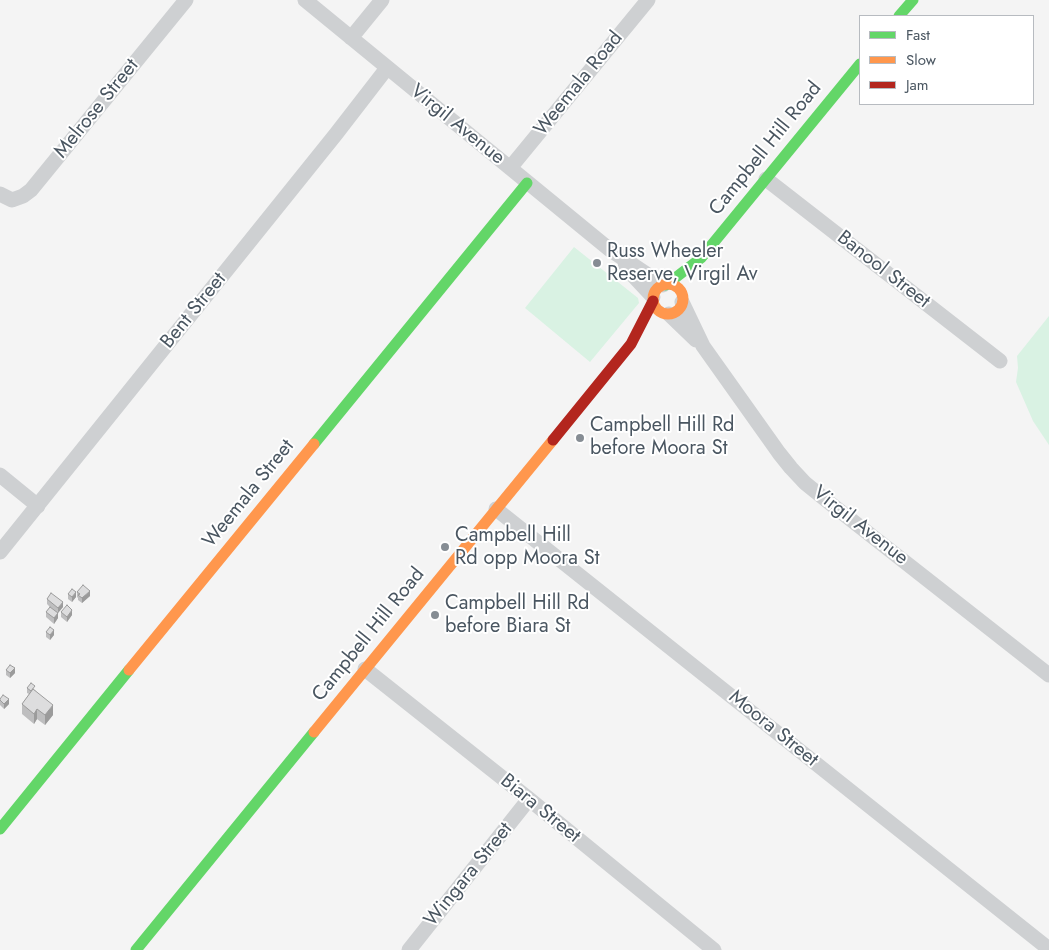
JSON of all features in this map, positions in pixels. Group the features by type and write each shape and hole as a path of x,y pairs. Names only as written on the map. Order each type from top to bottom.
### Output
{"street":[{"name":"Melrose Street","path":"0,194 12,200 23,196 31,190 186,0"},
{"name":"Virgil Avenue","path":"305,0 609,250 665,285"},
{"path":"352,38 382,0"},
{"name":"Weemala Road","path":"510,168 648,0"},
{"path":"901,15 913,0"},
{"name":"Campbell Hill Road","path":"665,285 701,258 859,65"},
{"name":"Bent Street","path":"0,552 387,68"},
{"name":"Banool Street","path":"766,179 1000,361"},
{"name":"Weemala Street","path":"0,829 527,183"},
{"name":"Virgil Avenue","path":"609,250 653,299"},
{"name":"Campbell Hill Road","path":"682,300 701,258"},
{"path":"665,285 676,287 680,292 682,300 678,310 661,319 653,304 653,299 657,289 665,285"},
{"name":"Campbell Hill Road","path":"631,344 653,299"},
{"name":"Virgil Avenue","path":"682,300 703,346 779,453 805,483 1049,675"},
{"name":"Virgil Avenue","path":"661,319 703,346"},
{"name":"Campbell Hill Road","path":"136,950 631,344 661,319"},
{"path":"0,475 38,506"},
{"name":"Moora Street","path":"496,509 1049,949"},
{"name":"Biara Street","path":"365,668 714,950"},
{"name":"Wingara Street","path":"410,950 529,799"}],"green space":[{"path":"574,247 638,298 639,303 590,362 525,308"},
{"path":"1049,316 1049,445 1033,421 1016,382 1017,356"}],"building":[{"path":"83,585 90,591 82,598 77,592"},
{"path":"72,589 76,592 72,597 68,594"},
{"path":"51,593 63,602 58,608 47,599"},
{"path":"67,605 72,610 67,617 61,612"},
{"path":"50,607 58,613 54,618 46,612"},
{"path":"50,627 54,630 50,635 46,632"},
{"path":"10,665 15,668 10,673 6,670"},
{"path":"31,683 35,686 31,691 27,688"},
{"path":"33,689 53,705 45,715 37,709 34,714 22,704"},
{"path":"3,695 9,699 4,704 0,700"}],"traffic: fast":[{"path":"900,15 913,0"},
{"path":"666,285 701,258 859,65"},
{"path":"314,444 527,183"},
{"path":"0,829 129,670"},
{"path":"136,950 314,732"}],"traffic: slow":[{"path":"668,284 674,285 682,293 683,299 682,305 674,313 668,314 662,313 654,305 653,299 654,293 662,285 668,284"},
{"path":"314,732 553,440"},
{"path":"129,670 314,444"}],"traffic: jam":[{"path":"553,440 631,344 653,301"}],"place":[{"name":"Russ Wheeler Reserve, Virgil Av","path":"597,263"},
{"name":"Campbell Hill Rd before Moora St","path":"580,438"},
{"name":"Campbell Hill Rd opp Moora St","path":"445,547"},
{"name":"Campbell Hill Rd before Biara St","path":"435,615"}]}
